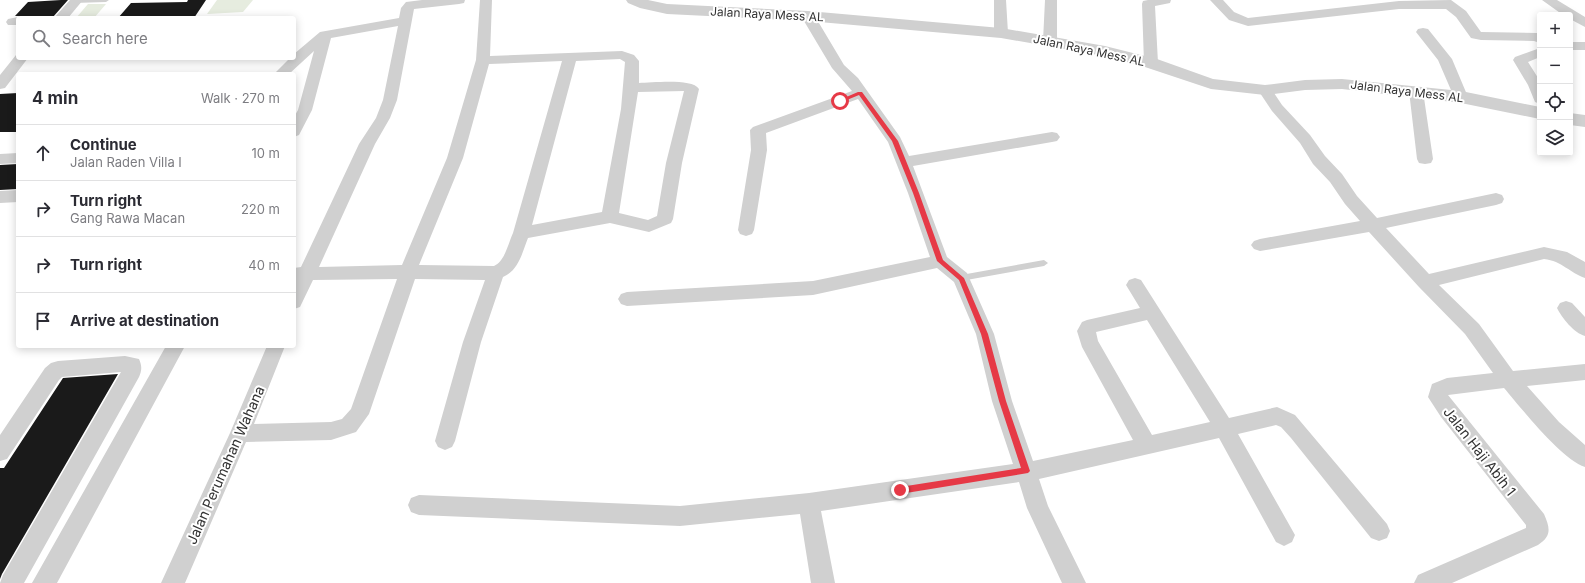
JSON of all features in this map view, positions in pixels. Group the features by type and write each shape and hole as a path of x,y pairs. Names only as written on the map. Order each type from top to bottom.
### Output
{"street":[{"path":"296,293 300,274 364,151 383,118 390,100 408,8 412,5 459,0"},
{"path":"240,433 331,431 349,426 359,414 408,272 455,158 483,60 486,0"},
{"name":"Jalan Raya Mess AL","path":"634,0 646,5 667,9 808,16 1001,33 1050,40 1105,51 1151,63 1211,84 1265,90 1305,84 1342,84 1461,97 1537,112"},
{"path":"1000,0 1001,33"},
{"path":"1050,40 1051,0"},
{"path":"1151,63 1148,4 1165,0"},
{"path":"1216,0 1233,18 1248,22 1399,5 1446,2 1461,14 1476,35 1537,37"},
{"path":"1548,0 1585,23"},
{"path":"63,16 76,1"},
{"path":"808,16 839,68 852,80 895,141 940,261 961,278 985,334 1002,401 1038,508 1074,583"},
{"path":"296,60 325,35 405,21"},
{"path":"1424,32 1445,59 1461,97"},
{"path":"296,128 305,110 325,35"},
{"path":"1573,46 1585,46"},
{"path":"1537,53 1520,60 1537,91"},
{"path":"483,60 622,55 628,57 632,61 634,66 631,88 610,217"},
{"path":"300,274 408,272 496,274 505,269 510,262 521,233 570,57"},
{"path":"0,85 19,60"},
{"path":"283,72 296,60"},
{"path":"521,233 610,217 649,226 665,219 674,163 692,89 687,87 631,88"},
{"path":"1265,90 1277,108 1305,139 1318,160 1336,178 1351,200 1425,282 1472,329 1508,379 1552,428 1585,458"},
{"path":"1416,91 1425,159"},
{"path":"746,230 759,150 758,130 860,93"},
{"path":"1573,120 1585,122"},
{"path":"904,162 1052,137"},
{"path":"0,159 16,158"},
{"path":"0,197 16,196"},
{"path":"1260,245 1373,225 1496,199"},
{"path":"1425,282 1544,253 1564,257 1585,271"},
{"path":"628,299 813,288 900,271 940,261"},
{"path":"445,441 472,342 496,274"},
{"path":"1135,285 1224,427 1284,535"},
{"path":"1566,308 1585,330"},
{"path":"1147,446 1089,342 1086,331 1089,327 1094,325 1153,312"},
{"path":"44,583 175,348"},
{"name":"Jalan Perumahan Wahana","path":"172,583 240,433 275,348"},
{"path":"0,452 52,374 58,369 125,364 132,365 132,371 11,583"},
{"name":"Jalan Haji Abih 1","path":"1426,583 1530,538 1538,533 1536,521 1448,411 1438,397 1439,390 1447,386 1585,372"},
{"path":"419,505 680,516 809,503 1049,468 1277,416 1283,417 1298,432 1379,531"},
{"path":"809,503 822,583"}],"lane":[{"path":"76,1 106,0"},
{"path":"961,278 1044,262"}],"shaded area":[{"path":"217,0 253,0 243,12 207,14"},
{"path":"88,4 106,4 96,16 78,16"}],"building":[{"path":"68,0 54,16 15,16 28,2"},
{"path":"188,0 206,0 195,16 120,16 131,3 187,2"},
{"path":"16,93 16,132 0,132 0,94"},
{"path":"16,164 16,189 0,190 0,165"},
{"path":"118,374 0,579 0,468 4,468 63,378"}],"route":[{"path":"840,101 860,93 895,141 916,193 940,261 961,278 985,334 1002,401 1026,471 900,490"}]}
